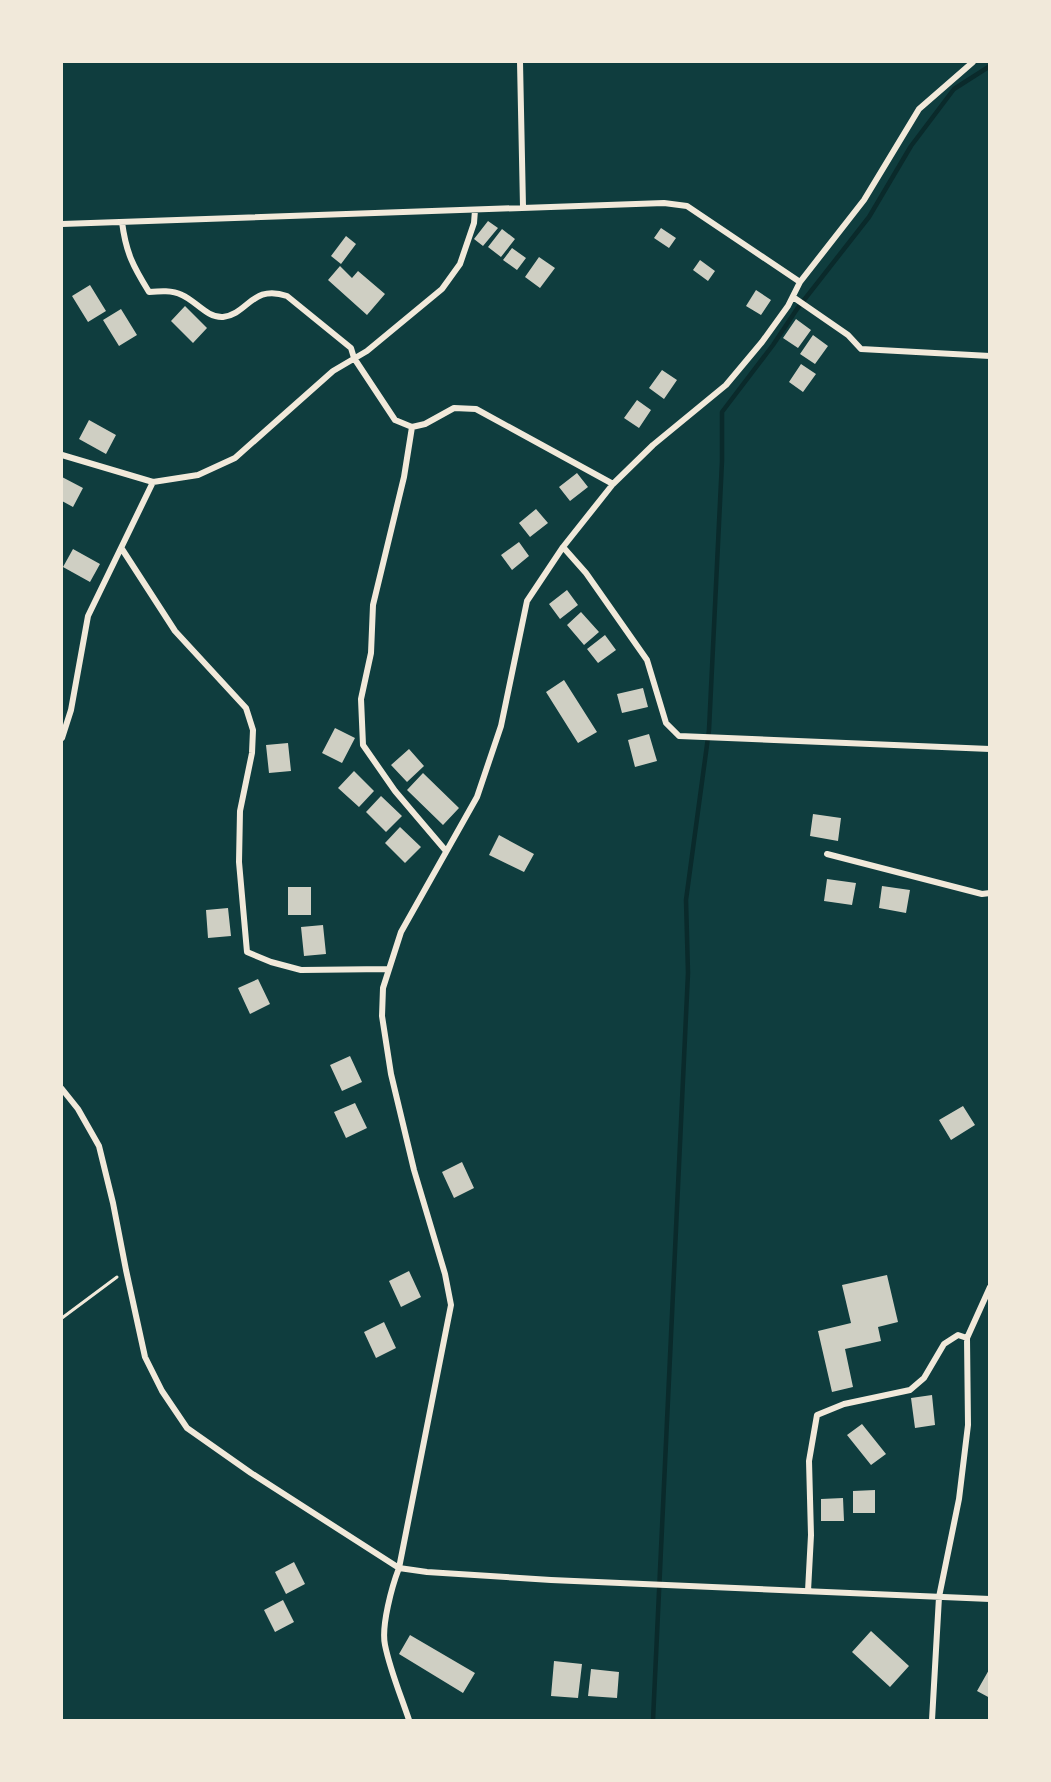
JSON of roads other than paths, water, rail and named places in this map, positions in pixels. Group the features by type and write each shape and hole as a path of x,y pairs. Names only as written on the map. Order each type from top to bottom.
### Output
{"street":[{"path":"520,62 523,207"},
{"path":"409,1720 384,1644 393,1584 399,1568 451,1305 445,1274 414,1170 391,1074 382,1016 383,988 388,969 401,932 477,797 498,736 518,655 527,601 563,547 612,484 653,445 726,385 762,342 793,297 800,282 864,200 920,110 973,62"},
{"path":"62,224 664,202 687,206 800,282"},
{"path":"62,455 153,482 198,475 235,458 333,371 367,351 442,290 460,264 474,223 475,210"},
{"path":"122,222 125,247 132,265 149,292 173,292 184,295 211,315 222,317 234,314 249,301 275,291 287,296 351,348 354,358 395,420 411,427 425,424 454,408 476,409 612,484"},
{"path":"793,297 848,335 861,349 990,356"},
{"path":"411,427 404,477 373,605 371,653 361,699 363,745 395,791 446,851"},
{"path":"62,738 71,710 88,616 153,482"},
{"path":"563,547 586,573 647,660 666,723 679,736 990,750"},
{"path":"122,549 175,631 246,708 253,730 252,753 240,811 239,862 247,952 300,970 388,969"},
{"path":"827,854 982,894 990,893"},
{"path":"62,1089 78,1109 99,1146 145,1357 162,1391 187,1428 288,1497 399,1568 427,1572 540,1579 990,1599"},
{"path":"932,1720 939,1597 959,1498 968,1425 967,1338 990,1287"},
{"path":"808,1591 811,1535 809,1461 817,1415 844,1404 910,1390 924,1378 944,1344 958,1335 967,1338"}],"waterway":[{"path":"653,1720 688,973 686,900 709,730 722,461 722,412 797,309 869,217 911,146 954,89 990,66"}]}
